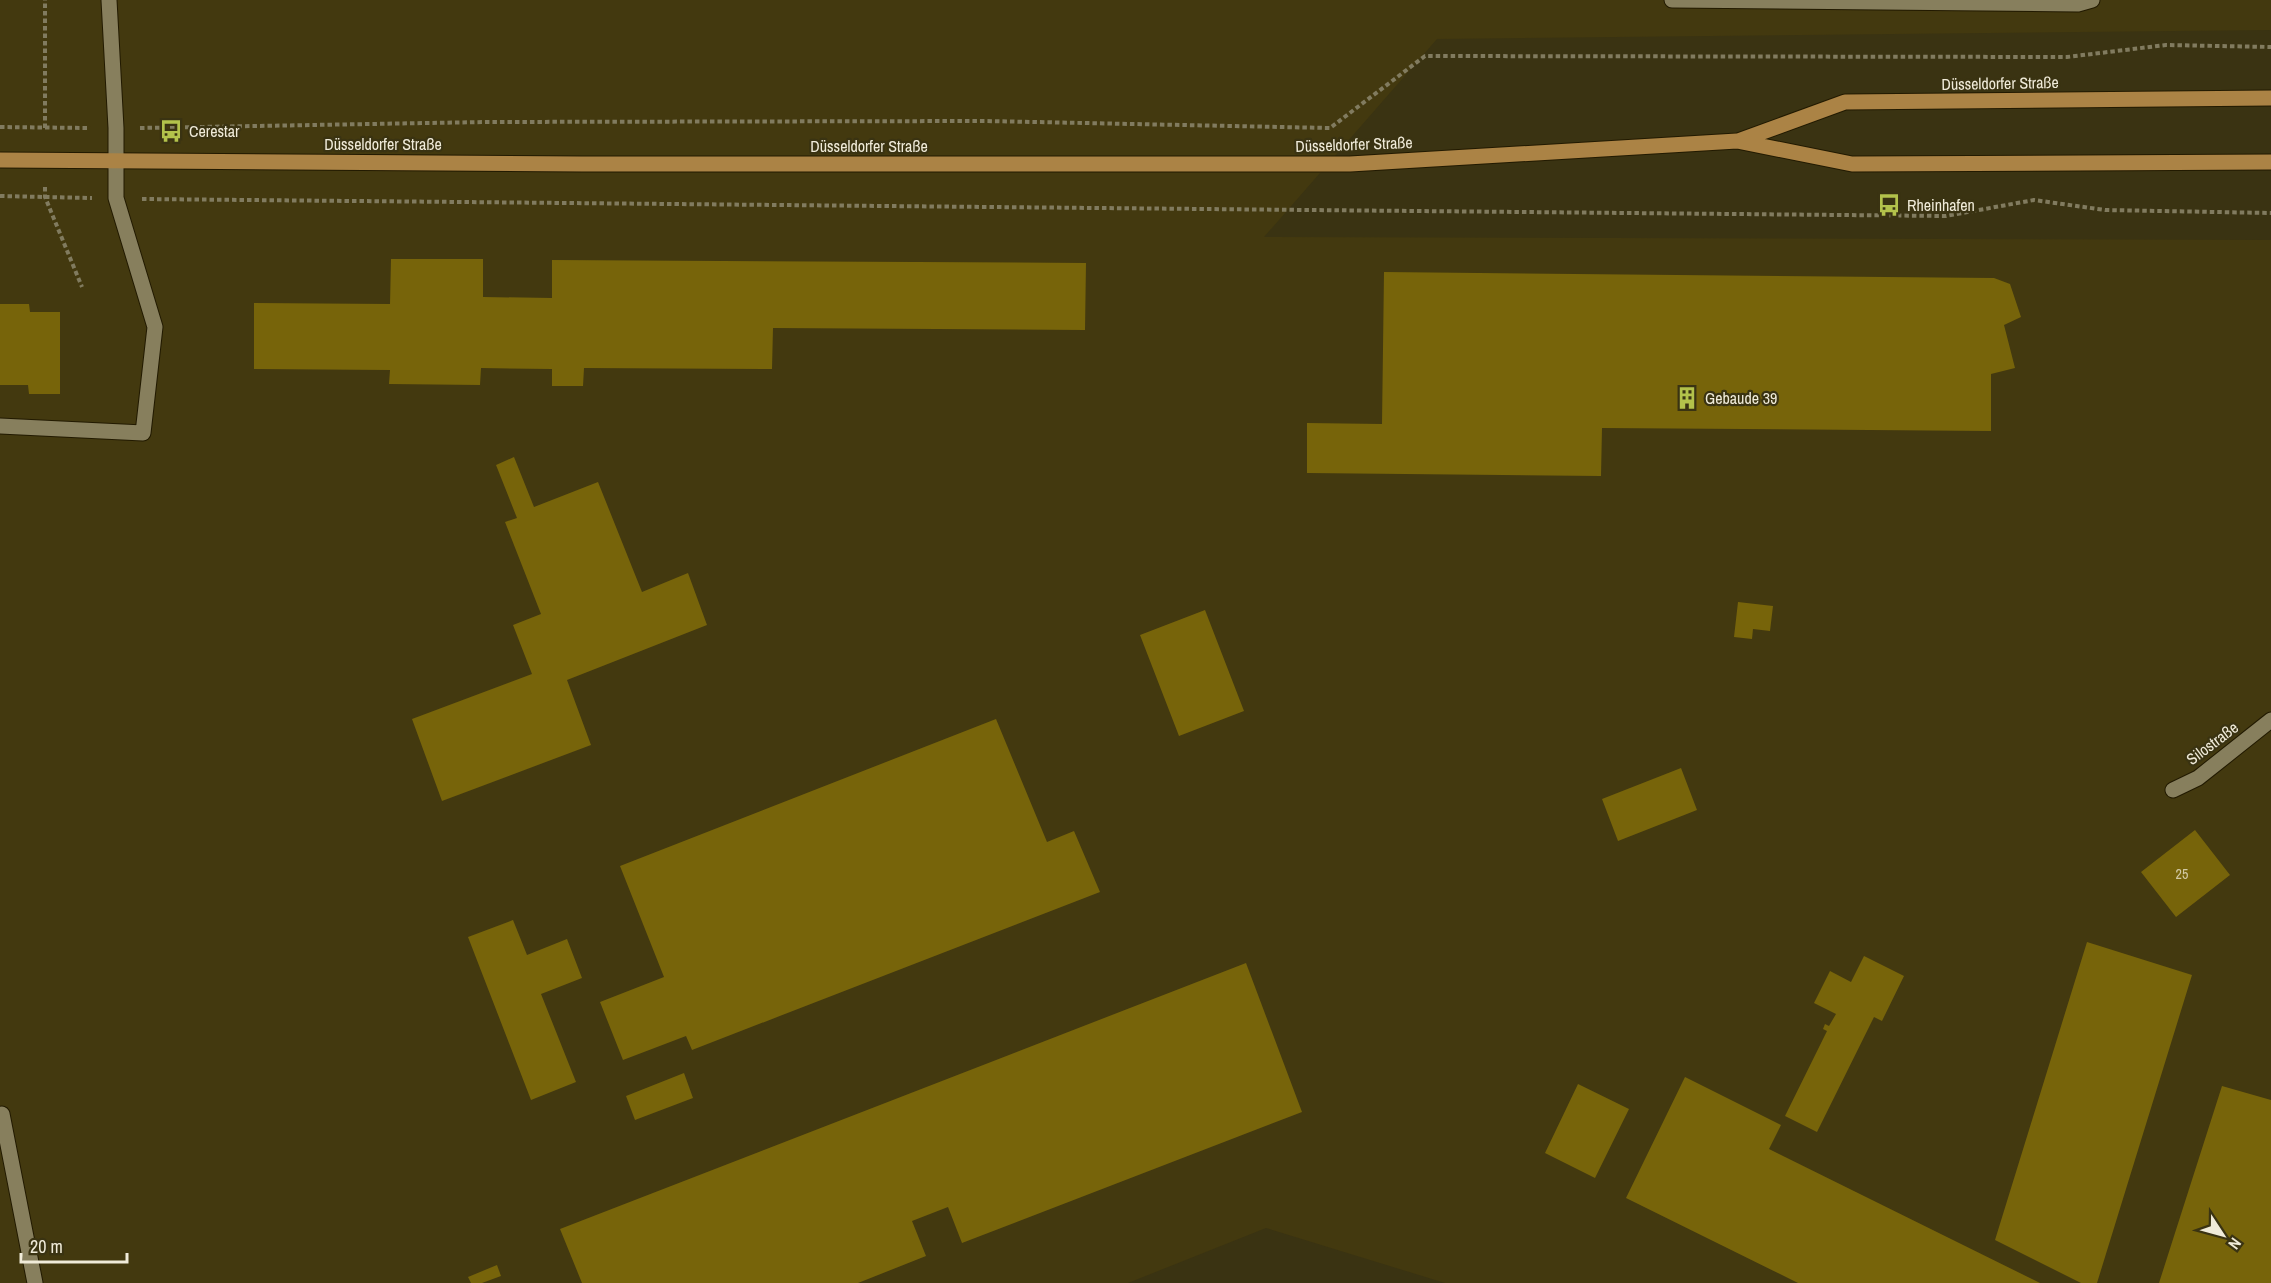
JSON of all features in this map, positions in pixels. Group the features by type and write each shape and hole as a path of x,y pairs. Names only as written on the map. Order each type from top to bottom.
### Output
{"main road":[{"name":"Düsseldorfer Straße","path":"1737,141 1845,102 2271,98"},
{"name":"Düsseldorfer Straße","path":"0,160 582,164 1350,164 1737,141 1852,164 2271,162"}],"street":[{"path":"0,426 143,433 155,327 116,198 116,128 109,0"},
{"path":"1672,0 2078,4 2092,0"},
{"name":"Silostraße","path":"2173,790 2198,778 2271,720"},
{"path":"0,1115 2,1114 35,1283"}],"path":[{"path":"0,127 116,128 485,122 937,121 1330,128 1425,56 2067,57 2166,45 2271,47"},
{"path":"0,196 1934,216 1946,216 2034,200 2105,210 2271,213"}],"shaded area":[{"path":"0,0 2271,0 2271,30 1437,39 1264,237 2271,240 2271,1283 1445,1283 1266,1228 1128,1283 0,1283"}],"building":[{"path":"391,259 483,259 483,297 552,298 552,260 1086,263 1085,330 773,328 772,369 584,368 583,386 552,386 552,369 481,368 480,385 389,384 390,370 254,369 254,303 390,304"},
{"name":"Gebaude 39","path":"1384,272 1994,278 2010,284 2021,317 2004,325 2015,368 1991,374 1991,431 1602,428 1601,476 1307,473 1307,423 1382,424"},
{"path":"0,304 29,304 30,312 60,312 60,394 29,394 28,385 0,385"},
{"path":"514,457 534,507 598,482 642,592 688,573 707,625 567,680 591,745 442,801 412,719 532,674 513,625 541,614 505,522 517,518 496,465"},
{"path":"1738,602 1773,606 1770,631 1753,629 1752,639 1734,637"},
{"path":"1205,610 1244,711 1179,736 1140,635"},
{"path":"996,719 1047,842 1074,831 1100,892 692,1050 686,1036 623,1060 600,1002 664,977 620,866"},
{"path":"1681,768 1697,810 1618,841 1602,799"},
{"path":"2195,830 2230,875 2176,917 2141,872"},
{"path":"513,920 527,955 567,939 582,978 541,994 576,1082 531,1100 468,937"},
{"path":"2087,942 2192,975 2097,1283 2081,1283 1995,1240"},
{"path":"1864,956 1904,976 1882,1021 1874,1017 1817,1132 1785,1116 1827,1031 1823,1029 1825,1024 1829,1026 1836,1014 1814,1003 1830,971 1851,982"},
{"path":"1246,963 1302,1112 962,1243 948,1207 912,1221 926,1256 858,1283 582,1283 560,1229"},
{"path":"684,1073 693,1098 635,1120 626,1096"},
{"path":"1685,1077 1781,1125 1769,1149 2040,1283 1798,1283 1626,1198"},
{"path":"1578,1084 1629,1109 1595,1178 1545,1153"},
{"path":"2222,1086 2271,1100 2271,1283 2159,1283"},
{"path":"497,1265 501,1276 482,1283 471,1283 468,1277"}],"place":[{"name":"Cerestar","path":"171,131"},
{"name":"Rheinhafen","path":"1889,205"},
{"name":"Gebaude 39","path":"1687,398"}]}
